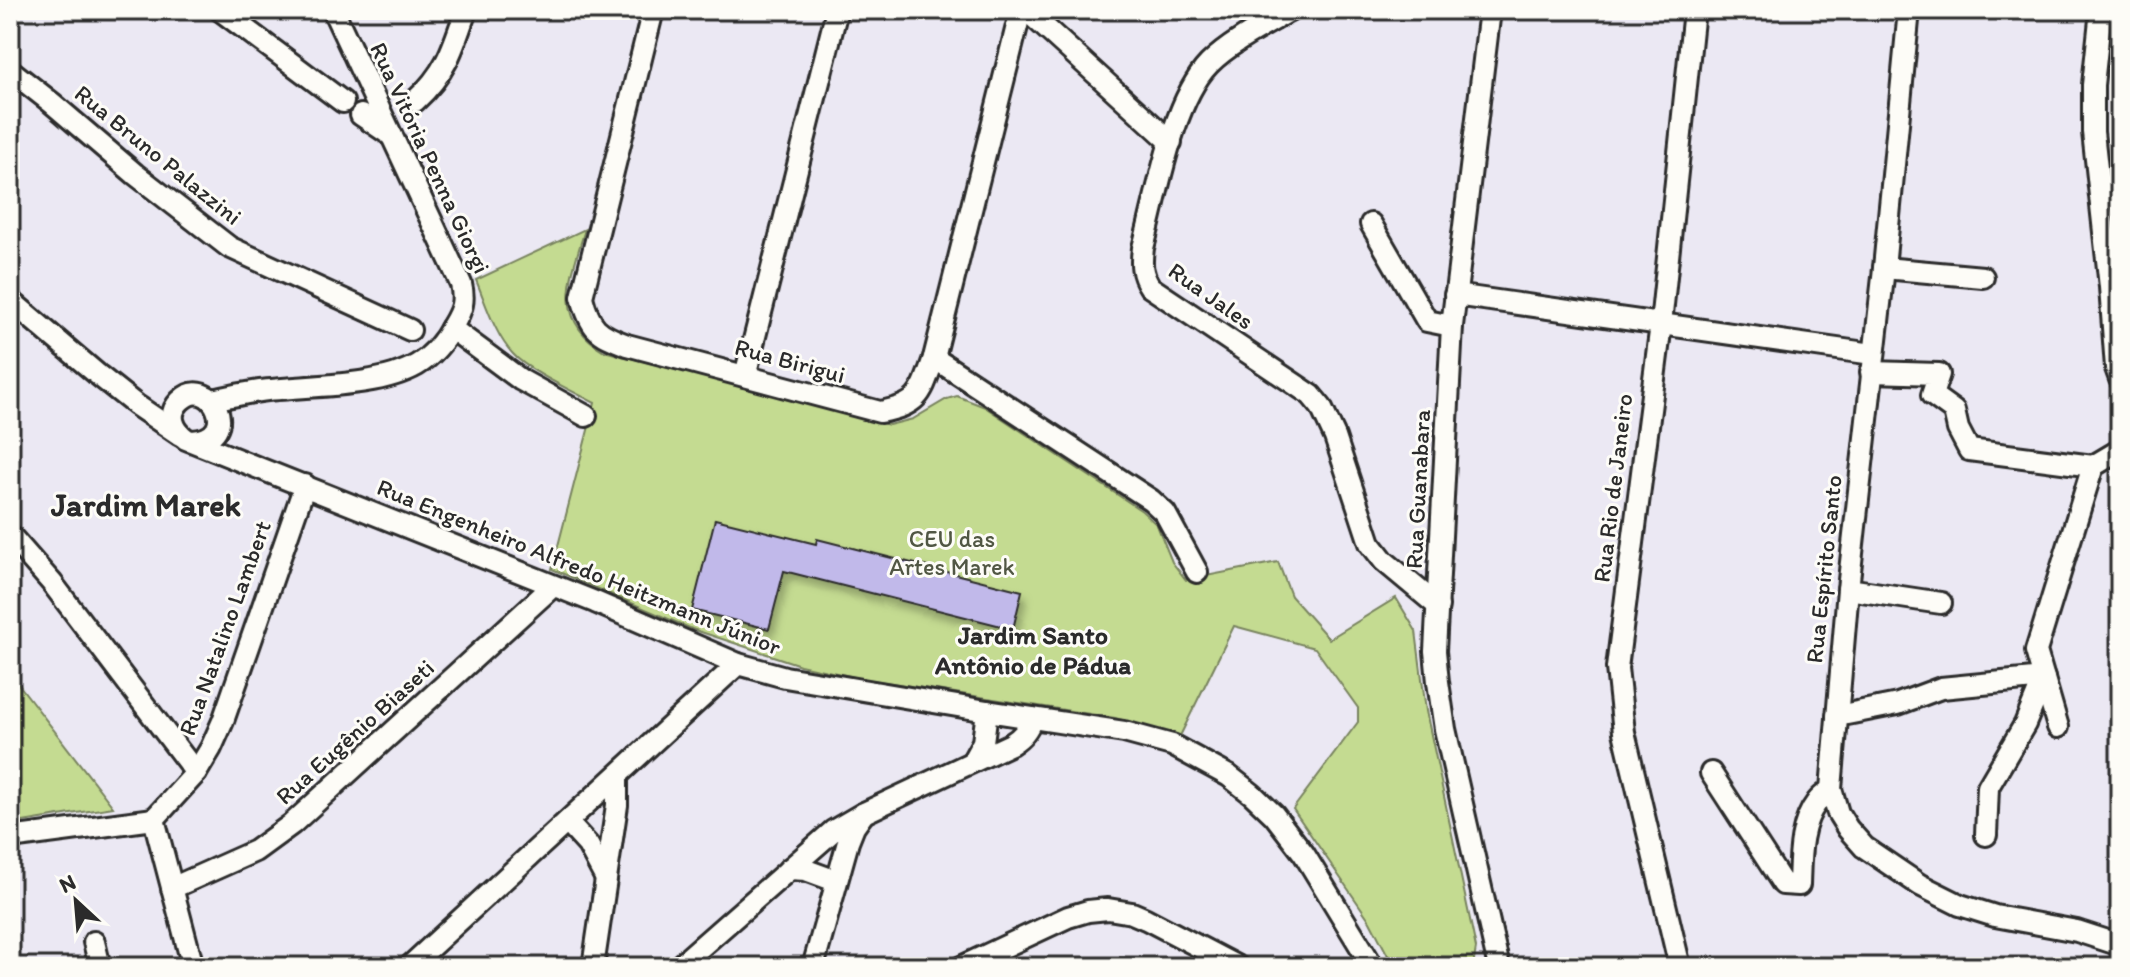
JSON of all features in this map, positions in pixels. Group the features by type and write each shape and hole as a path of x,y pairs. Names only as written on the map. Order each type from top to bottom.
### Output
{"street":[{"path":"220,10 343,102"},
{"name":"Rua Vitória Penna Giorgi","path":"333,10 461,284 464,296 460,314 451,328"},
{"path":"415,101 433,85 448,62 466,10"},
{"name":"Rua Birigui","path":"653,10 582,297 593,328 606,338 880,412 906,406 917,398 934,358 1023,10"},
{"path":"745,376 837,10"},
{"path":"1023,10 1171,142"},
{"name":"Rua Jales","path":"1291,10 1250,34 1209,65 1190,91 1175,127 1143,248 1143,277 1150,287 1311,395 1321,407 1335,437 1370,543 1384,561 1438,606"},
{"name":"Rua Guanabara","path":"1490,10 1452,326 1435,651 1440,697 1499,967"},
{"name":"Rua Rio de Janeiro","path":"1680,967 1624,732 1617,668 1661,324 1694,10"},
{"name":"Rua Espírito Santo","path":"1909,10 1848,589 1831,789 1838,813 1864,847 1920,885 1960,905 1995,916 2077,931 2120,945"},
{"path":"2101,10 2093,85 2093,132 2115,286 2116,368 2120,379"},
{"name":"Rua Bruno Palazzini","path":"10,70 229,247 410,330"},
{"path":"361,115 392,136"},
{"path":"1371,224 1427,321 1452,326"},
{"path":"1884,268 1983,277"},
{"path":"1455,295 1661,324 1939,374 1932,395 1954,411 1958,429 1969,450 2093,466 2120,450"},
{"name":"Rua Engenheiro Alfredo Heitzmann Júnior","path":"10,300 136,405 186,438 738,664 785,677 1124,732 1172,745 1229,776 1274,815 1373,967"},
{"path":"183,398 174,409 176,430 186,438 206,439 216,414 257,391 377,379 398,374 419,364 441,344 451,328 521,380 586,416"},
{"path":"934,358 1151,500 1165,513 1197,572"},
{"path":"136,405 201,395 216,414 221,449 239,461"},
{"path":"2058,727 2036,651 2093,466"},
{"name":"Rua Natalino Lambert","path":"154,819 196,773 211,748 305,485"},
{"path":"10,535 52,583 196,773"},
{"name":"Rua Eugênio Biaseti","path":"172,888 255,851 292,824 553,586"},
{"path":"1848,589 1941,603"},
{"path":"409,967 738,664"},
{"path":"1837,716 1898,704 1941,688 2044,678"},
{"path":"1986,835 1988,787 2025,724 2044,678"},
{"path":"972,762 983,742 987,711"},
{"path":"678,967 823,838 864,813 1020,738 1032,718"},
{"path":"1711,773 1783,884 1799,885 1800,851 1805,827 1816,803 1831,789"},
{"path":"593,967 617,805 617,776"},
{"path":"813,967 848,842 864,813"},
{"path":"10,838 154,819 193,967"},
{"path":"567,822 595,856 606,879"},
{"path":"789,869 806,870 836,881"},
{"path":"961,967 1068,917 1108,909 1146,919 1223,965"},
{"path":"1487,967 1491,939"},
{"path":"94,942 100,967"}],"green space":[{"name":"CEU das Artes Marek","path":"585,229 571,280 571,311 587,338 604,351 889,425 913,419 957,396 985,407 1142,511 1157,525 1172,562 1186,580 1278,562 1291,596 1329,639 1396,598 1416,631 1426,711 1476,948 1473,967 1394,967 1370,921 1293,809 1358,722 1358,708 1315,648 1234,626 1180,736 1115,718 859,678 800,665 692,629 552,569 595,403 540,374 513,354 496,329 476,280"},
{"path":"10,673 113,807 23,822 10,815"}],"building":[{"path":"715,519 816,544 817,539 1022,591 1013,629 784,571 769,629 692,610"}],"district":[{"name":"Jardim Marek","path":"146,505"},
{"name":"Jardim Santo Antônio de Pádua","path":"1033,650"}]}
